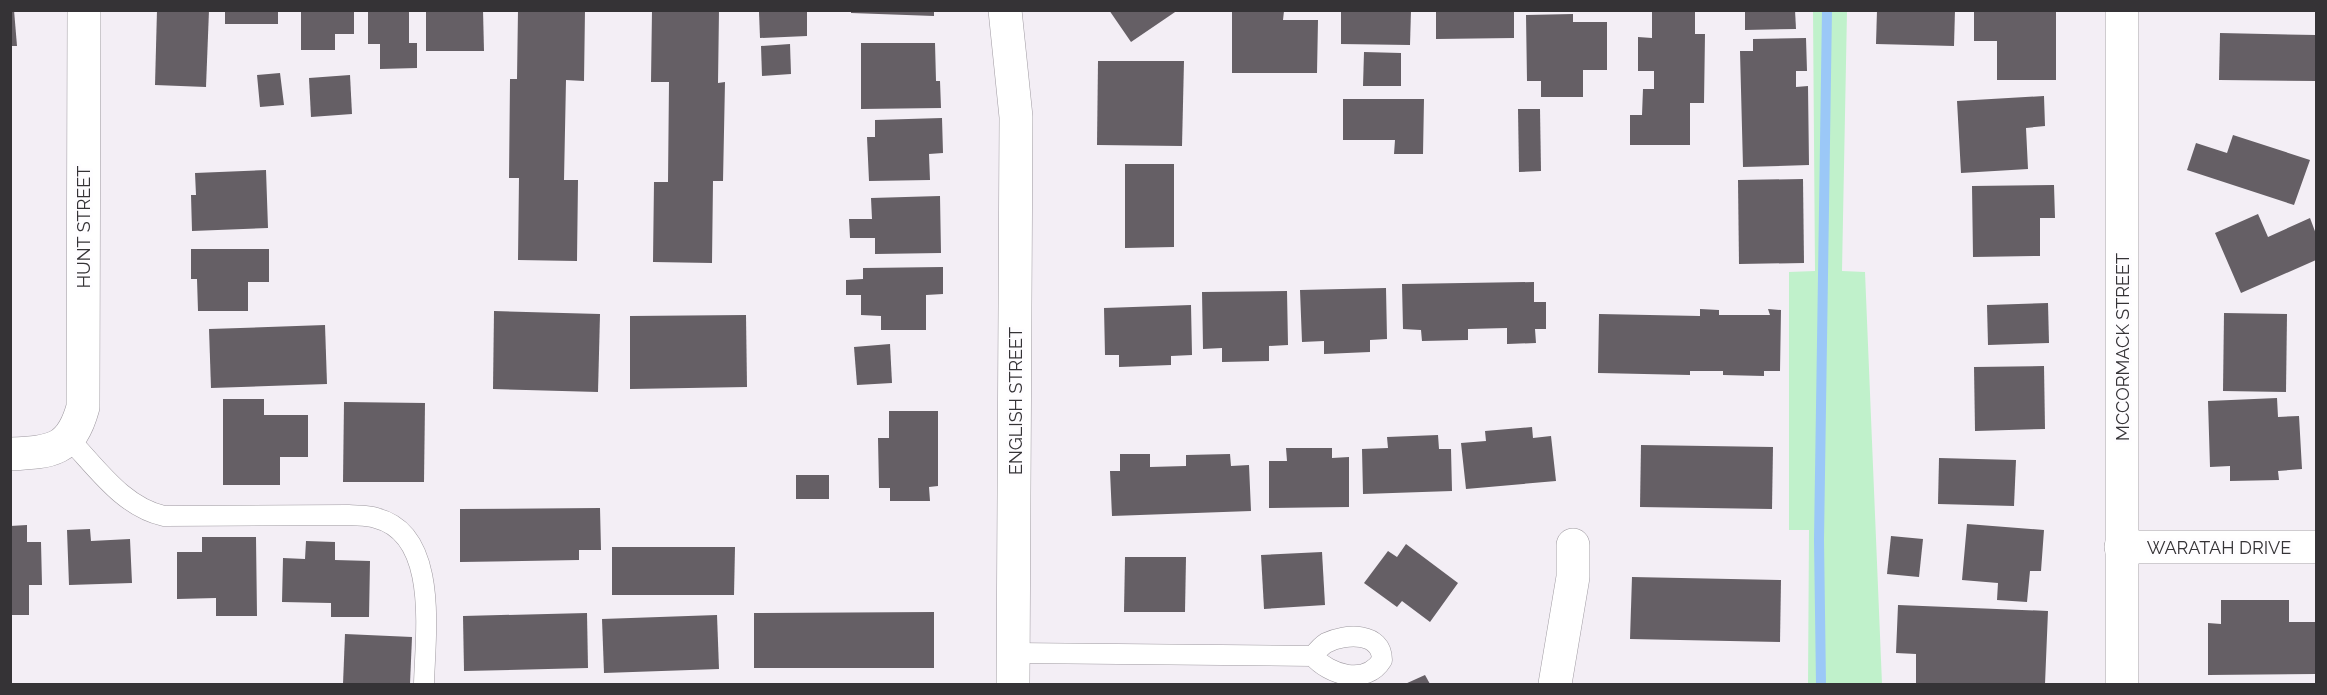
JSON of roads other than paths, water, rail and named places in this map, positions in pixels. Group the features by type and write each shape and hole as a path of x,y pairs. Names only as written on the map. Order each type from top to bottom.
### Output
{"street":[{"name":"HUNT STREET","path":"69,439 78,426 83,407 84,10"},
{"name":"ENGLISH STREET","path":"1005,10 1016,117 1013,669"},
{"name":"ENGLISH STREET","path":"1016,117 1029,10"},
{"name":"MCCORMACK STREET","path":"2122,10 2122,684"},
{"path":"10,454 34,453 55,448 69,439"},
{"path":"1555,684 1573,577 1573,545"},
{"name":"WARATAH DRIVE","path":"2121,547 2316,547"}],"lane":[{"path":"69,439 120,493 136,506 150,513 164,516 348,515 377,518 392,525 406,537 422,568 425,589 424,684"},
{"path":"1013,669 1312,656"}],"waterway":[{"path":"1821,684 1819,540 1827,10"}]}
